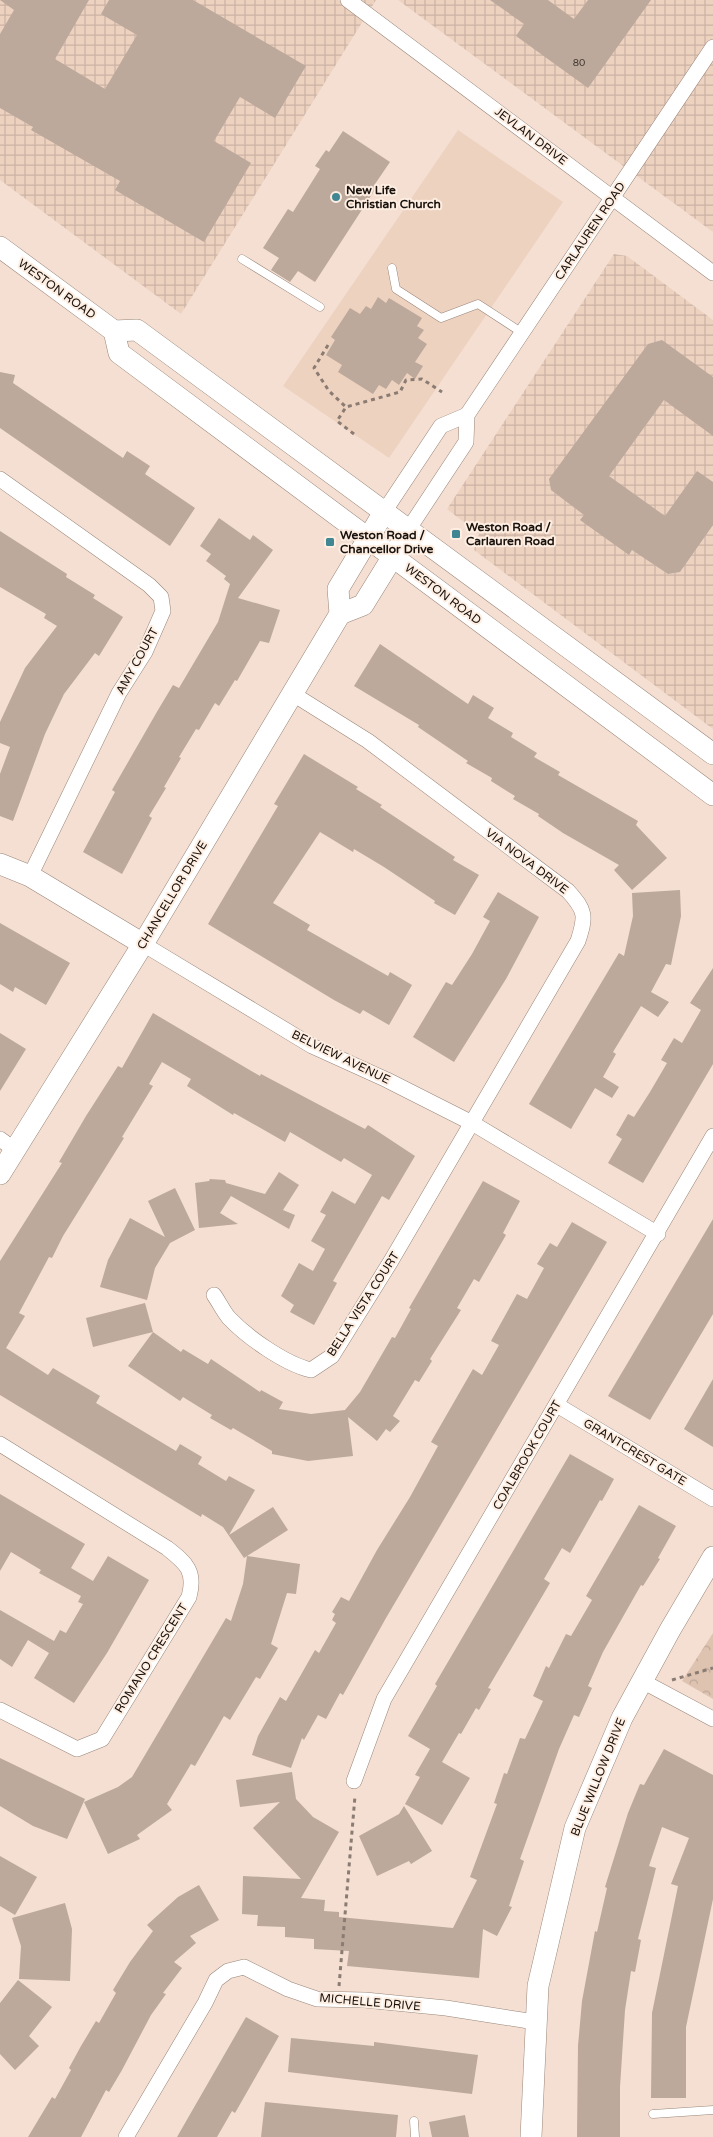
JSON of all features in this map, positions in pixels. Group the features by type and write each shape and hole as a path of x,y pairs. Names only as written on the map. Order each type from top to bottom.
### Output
{"street":[{"name":"JEVLAN DRIVE","path":"348,0 614,197 713,273"},
{"name":"CARLAUREN ROAD","path":"467,415 713,48"},
{"name":"WESTON ROAD","path":"0,247 114,331 119,353 713,795"},
{"path":"114,331 137,330 713,754"},
{"path":"467,415 466,442 408,530 363,605 340,614 338,589 370,539 384,512 441,426 467,415"},
{"name":"AMY COURT","path":"0,479 149,585 160,597 163,611 145,652 119,692 30,876"},
{"name":"CHANCELLOR DRIVE","path":"0,1174 8,1144 143,944 340,614"},
{"name":"VIA NOVA DRIVE","path":"292,694 376,747 568,891 584,912 584,923 578,942 472,1122"},
{"name":"BELVIEW AVENUE","path":"0,864 30,876 312,1046 472,1122 658,1234"},
{"name":"BELLA VISTA COURT","path":"214,1294 229,1318 259,1343 303,1368 311,1370 318,1367 332,1356 472,1122"},
{"name":"COALBROOK COURT","path":"354,1781 384,1699 658,1234 713,1136"},
{"name":"GRANTCREST GATE","path":"557,1405 713,1499"},
{"name":"ROMANO CRESCENT","path":"0,1444 167,1548 189,1568 192,1578 189,1597 102,1739 77,1749 0,1710"},
{"name":"BLUE WILLOW DRIVE","path":"531,2137 538,1986 575,1828 618,1725 647,1684 670,1630 713,1557"},
{"path":"647,1684 713,1719"},
{"name":"MICHELLE DRIVE","path":"126,2137 205,2003 216,1980 228,1971 244,1967 288,1989 317,1999 446,2008 535,2022"}],"lane":[{"path":"242,259 320,307"},
{"path":"392,268 396,289 441,318 478,304 521,332"},
{"path":"653,2114 713,2110"},
{"path":"414,2121 415,2137"}],"path":[{"path":"328,345 314,368 329,391 346,407"},
{"path":"354,434 336,421 346,407 400,392 406,380 422,379 442,392"},
{"path":"647,1684 713,1668"},
{"path":"337,1999 356,1804 354,1781"}],"shaded area":[{"path":"0,0 376,0 181,314 0,180"},
{"path":"398,0 713,0 713,232 596,146"},
{"path":"458,130 563,202 389,458 283,386"},
{"path":"614,254 627,256 713,320 713,729 474,550 479,534 447,509"}],"green space":[{"path":"713,1633 713,1699 682,1681"}],"building":[{"path":"0,0 89,0 55,59 105,89 137,35 101,14 109,0 193,0 306,66 275,118 240,97 214,141 251,163 204,242 115,190 120,181 31,130 33,127 0,108 0,34 14,10"},
{"path":"490,0 548,0 574,19 588,0 651,0 588,88 516,36 524,24"},
{"name":"New Life Christian Church","path":"343,131 390,162 375,184 378,185 315,282 298,271 290,282 271,270 279,258 263,248 288,209 293,212 320,169 315,166 326,150 329,152"},
{"path":"378,297 386,303 389,298 422,318 417,326 424,330 418,338 427,344 415,362 423,366 415,379 407,373 399,385 392,380 386,389 379,385 373,394 338,372 342,365 326,355 335,340 331,337 350,308 360,314 366,306 371,309"},
{"path":"662,340 713,377 713,436 664,400 609,476 665,516 697,471 713,482 713,525 680,572 668,574 632,550 629,555 580,520 584,515 551,490 549,479 648,344"},
{"path":"0,372 15,375 13,383 123,458 127,451 150,466 145,474 195,508 170,546 0,428"},
{"path":"219,518 250,540 253,535 273,550 238,598 280,610 269,643 260,641 237,681 235,680 219,706 215,703 199,730 196,729 179,757 181,758 164,787 166,788 149,816 152,818 122,874 83,852 115,792 112,790 158,710 173,685 179,688 218,622 230,584 224,579 226,576 206,561 211,554 200,546"},
{"path":"0,531 67,574 66,577 95,595 93,598 123,617 99,656 95,653 64,694 45,734 13,821 0,816 0,774 10,747 0,743 0,722 25,668 57,626 44,618 46,614 0,587"},
{"path":"380,644 468,704 473,695 494,708 488,718 513,733 511,737 537,753 534,757 560,772 558,775 638,821 636,825 667,858 632,890 614,870 619,865 563,833 538,816 539,814 513,799 515,796 491,781 492,778 466,763 468,761 418,727 419,725 354,686"},
{"path":"304,754 358,787 356,789 382,805 380,807 455,857 453,860 479,875 455,915 434,903 435,901 384,867 354,849 353,852 320,832 273,903 310,925 307,930 388,976 390,972 412,985 389,1025 363,1010 360,1014 334,1000 208,924 278,806 274,804"},
{"path":"680,890 681,916 671,965 666,964 651,992 669,1002 658,1017 641,1006 613,1052 616,1054 603,1077 619,1087 612,1098 595,1088 571,1129 529,1104 619,953 624,956 633,916 632,893"},
{"path":"498,892 539,917 506,979 454,1062 413,1037 446,982 452,985 472,954 490,921 483,917"},
{"path":"0,923 70,963 46,1005 15,987 13,992 0,984"},
{"path":"713,968 713,1064 643,1183 608,1163 622,1139 616,1135 628,1114 634,1117 650,1092 667,1063 661,1060 674,1038 682,1043 701,1010 690,1003"},
{"path":"153,1013 260,1076 261,1074 365,1129 368,1125 415,1156 389,1200 382,1196 333,1281 337,1283 314,1325 290,1312 294,1305 281,1296 299,1263 313,1271 325,1249 311,1241 326,1215 320,1212 332,1191 355,1204 372,1175 344,1158 341,1162 290,1132 285,1142 234,1113 233,1115 187,1086 191,1079 162,1062 149,1084 153,1086 122,1137 124,1138 63,1236 52,1258 49,1257 19,1313 25,1316 6,1348 48,1375 53,1368 100,1396 96,1403 176,1451 180,1444 202,1457 198,1464 226,1481 229,1476 255,1490 229,1535 273,1507 288,1530 244,1558 223,1527 202,1514 201,1517 0,1395 0,1261 62,1163 59,1162 86,1116 118,1066 122,1068"},
{"path":"0,1033 26,1049 0,1091"},
{"path":"279,1172 299,1185 283,1210 295,1215 289,1229 231,1196 220,1213 238,1224 199,1228 195,1183 209,1181 210,1179 225,1180 226,1183 265,1194"},
{"path":"483,1181 520,1201 503,1233 506,1235 479,1282 474,1279 457,1308 461,1310 430,1359 432,1361 419,1382 415,1380 393,1416 400,1421 390,1432 386,1429 377,1441 348,1417 353,1456 308,1461 272,1454 272,1451 233,1428 231,1430 210,1418 212,1415 183,1397 180,1401 128,1366 153,1332 181,1352 183,1349 208,1364 211,1359 260,1392 261,1390 283,1402 279,1409 311,1414 345,1410 360,1392 392,1337 395,1338 411,1309 409,1308"},
{"path":"175,1188 195,1230 170,1243 155,1268 147,1300 100,1287 108,1260 130,1218 165,1237 148,1201"},
{"path":"713,1219 713,1314 650,1420 608,1396"},
{"path":"572,1222 607,1242 386,1618 343,1695 340,1693 326,1719 318,1715 304,1740 302,1738 291,1768 252,1755 258,1736 280,1697 286,1701 315,1650 319,1653 336,1623 332,1620 335,1614 332,1612 341,1597 349,1601 377,1550 410,1497 438,1446 431,1442 473,1369 482,1375 499,1345 491,1341 517,1294 527,1299 544,1268 537,1264 550,1243 557,1247"},
{"path":"145,1303 153,1332 93,1347 86,1318"},
{"path":"713,1379 713,1447 684,1429"},
{"path":"570,1454 614,1479 570,1553 562,1548 544,1579 550,1583 488,1688 491,1689 479,1710 476,1708 461,1734 459,1733 442,1762 470,1778 442,1825 405,1804 420,1777 415,1775 430,1749 408,1736 437,1686 435,1684"},
{"path":"0,1494 85,1544 71,1568 93,1581 108,1556 149,1580 107,1653 74,1703 34,1678 49,1653 28,1640 12,1667 0,1659 0,1610 54,1641 60,1630 66,1633 83,1604 78,1602 81,1596 39,1573 41,1570 11,1552 0,1571"},
{"path":"639,1505 676,1526 658,1558 660,1559 643,1586 641,1585 603,1652 588,1686 592,1688 579,1717 574,1715 559,1749 520,1859 524,1861 509,1906 512,1907 497,1936 483,1929 479,1978 347,1966 349,1951 314,1949 314,1939 285,1937 285,1927 257,1926 258,1915 242,1914 243,1876 301,1879 253,1828 280,1802 240,1807 236,1780 292,1772 296,1799 313,1817 339,1832 301,1898 325,1900 324,1911 339,1912 339,1917 453,1928 477,1880 470,1877 497,1804 494,1803 504,1773 507,1774 520,1738 525,1739 543,1701 533,1696 546,1666 549,1668 566,1634 571,1636 592,1600 586,1596"},
{"path":"247,1556 300,1564 296,1594 287,1593 271,1644 278,1648 260,1679 256,1677 230,1720 224,1716 195,1766 191,1764 167,1804 172,1810 137,1835 140,1839 108,1854 84,1802 118,1787 132,1777 226,1618 231,1621 243,1584"},
{"path":"664,1749 713,1775 713,1899 686,2027 686,2098 651,2098 652,2013 678,1886 671,1884 689,1838 662,1827 649,1866 656,1868 638,1939 641,1940 635,1972 631,1971 625,2010 620,2087 620,2137 577,2137 578,2046 582,2001 595,1931 597,1932 607,1888 605,1887 628,1813 640,1784 644,1785"},
{"path":"0,1758 85,1799 67,1839 33,1826 0,1806"},
{"path":"404,1806 432,1851 411,1864 409,1861 377,1876 359,1836 399,1814"},
{"path":"0,1856 37,1877 15,1915 0,1906"},
{"path":"199,1885 219,1920 190,1936 196,1943 174,1962 182,1968 163,1993 166,1994 151,2015 109,2092 106,2090 81,2137 28,2137 52,2097 55,2099 71,2070 69,2068 96,2021 99,2023 116,1993 113,1990 130,1962 153,1931 147,1925 178,1897"},
{"path":"65,1903 72,1929 70,1981 19,1979 21,1946 12,1918"},
{"path":"18,1980 52,2007 29,2036 39,2046 15,2070 0,2054 0,2003"},
{"path":"246,2017 279,2036 235,2113 232,2111 217,2137 177,2137"},
{"path":"291,2038 374,2046 374,2042 478,2055 472,2094 288,2072"},
{"path":"265,2102 398,2115 396,2137 261,2137"},
{"path":"465,2115 469,2137 432,2137 429,2122"}],"place":[{"name":"New Life Christian Church","path":"336,197"},
{"name":"Weston Road / Carlauren Road","path":"456,534"},
{"name":"Weston Road / Chancellor Drive","path":"330,542"}]}
